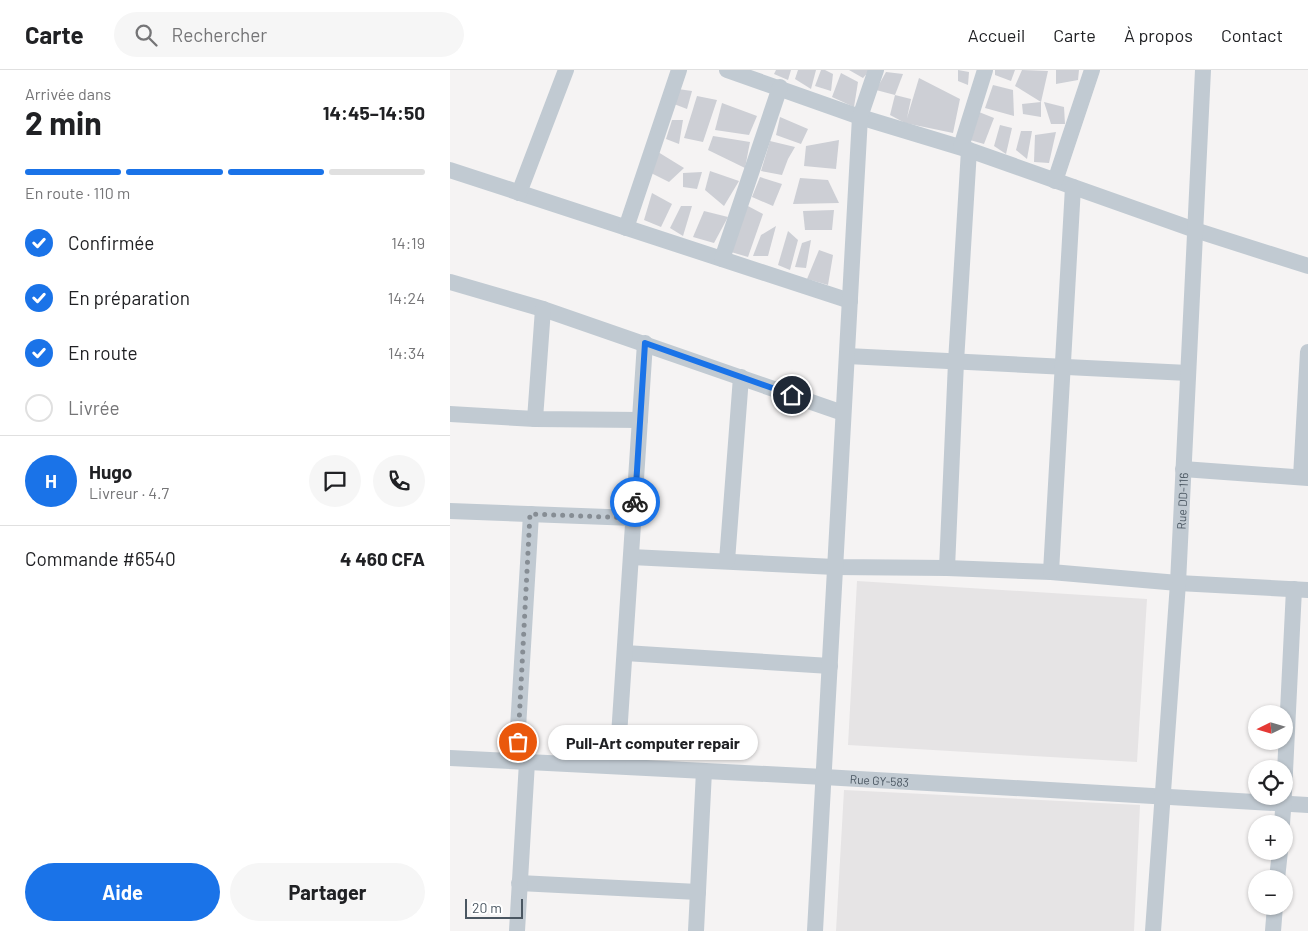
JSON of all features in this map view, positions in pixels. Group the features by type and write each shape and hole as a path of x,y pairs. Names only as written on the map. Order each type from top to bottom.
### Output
{"street":[{"path":"519,193 566,70"},
{"path":"626,228 679,70"},
{"path":"727,70 766,76 780,87 860,117 965,149 1195,230 1308,266"},
{"path":"815,931 860,117 876,70"},
{"path":"947,568 965,149 985,70"},
{"path":"1055,181 1092,70"},
{"name":"Rue DD-116","path":"1153,931 1178,583 1203,70"},
{"path":"722,259 780,87"},
{"path":"450,170 850,301"},
{"path":"1051,572 1073,187"},
{"path":"450,282 645,343 844,413"},
{"path":"535,419 543,310"},
{"path":"617,766 645,343"},
{"path":"1183,468 1305,478 1308,352"},
{"path":"847,356 1188,373"},
{"path":"727,561 742,377"},
{"path":"450,414 535,419 640,420"},
{"path":"450,510 634,518"},
{"path":"517,931 520,883 530,514"},
{"path":"631,557 835,567 947,568 1051,572 1178,583 1301,589 1287,760"},
{"path":"625,653 830,666"},
{"name":"Rue GY-583","path":"450,758 1163,796 1248,797"},
{"path":"696,931 704,771"},
{"name":"Rue GY-583","path":"1293,800 1308,805"},
{"path":"520,883 698,892"},
{"path":"1273,931 1274,915"}],"shaded area":[{"path":"857,581 1147,599 1137,762 848,745"},
{"path":"844,790 1140,805 1134,931 836,931"}],"building":[{"path":"776,70 791,70 788,80 774,74"},
{"path":"798,70 816,70 811,89 795,79"},
{"path":"821,70 833,74 831,91 815,86"},
{"path":"849,70 870,70 863,78"},
{"path":"958,70 969,72 968,85 958,81"},
{"path":"995,70 1015,70 1011,81 995,75"},
{"path":"1022,70 1048,71 1041,102 1015,86"},
{"path":"1056,70 1079,70 1078,80 1056,84"},
{"path":"886,72 903,74 895,95 876,90"},
{"path":"841,73 858,82 854,107 832,97"},
{"path":"919,78 960,99 953,133 905,123 890,115 895,95 911,99 907,118"},
{"path":"993,85 1013,90 1014,116 985,108"},
{"path":"678,89 692,91 687,109 674,104"},
{"path":"697,96 717,100 703,142 684,138"},
{"path":"1041,102 1041,117 1023,114 1022,104"},
{"path":"1044,102 1064,107 1065,124 1051,124"},
{"path":"722,103 757,116 749,135 715,130"},
{"path":"979,112 994,118 984,144 970,140"},
{"path":"780,117 808,129 801,144 776,135"},
{"path":"672,120 683,120 679,144 666,139"},
{"path":"1000,125 1012,128 1006,154 994,146"},
{"path":"1021,131 1032,131 1027,159 1016,150"},
{"path":"1056,132 1049,163 1034,162 1035,135"},
{"path":"713,136 750,142 745,168 708,150"},
{"path":"839,140 836,169 804,166 806,146"},
{"path":"770,141 795,147 782,175 761,171"},
{"path":"658,152 684,168 669,182 651,173"},
{"path":"710,171 739,181 724,206 705,190"},
{"path":"702,172 697,189 683,187 683,173"},
{"path":"760,177 782,184 773,206 752,197"},
{"path":"800,178 828,180 839,203 793,204"},
{"path":"652,193 672,204 661,227 644,220"},
{"path":"746,205 763,214 748,257 731,252"},
{"path":"681,206 692,206 683,236 670,228"},
{"path":"834,210 832,230 805,230 803,211"},
{"path":"704,211 728,217 714,243 693,237"},
{"path":"776,226 768,256 753,256 761,235"},
{"path":"788,231 798,240 790,270 778,265"},
{"path":"811,240 806,268 795,267 802,243"},
{"path":"819,250 833,255 828,285 807,279"}],"way so far":[{"path":"518,742 530,514 634,518 635,502"}],"place":[{"name":"Pull-Art computer repair","path":"518,742"}],"route":[{"path":"635,502 645,343 792,395"}]}
